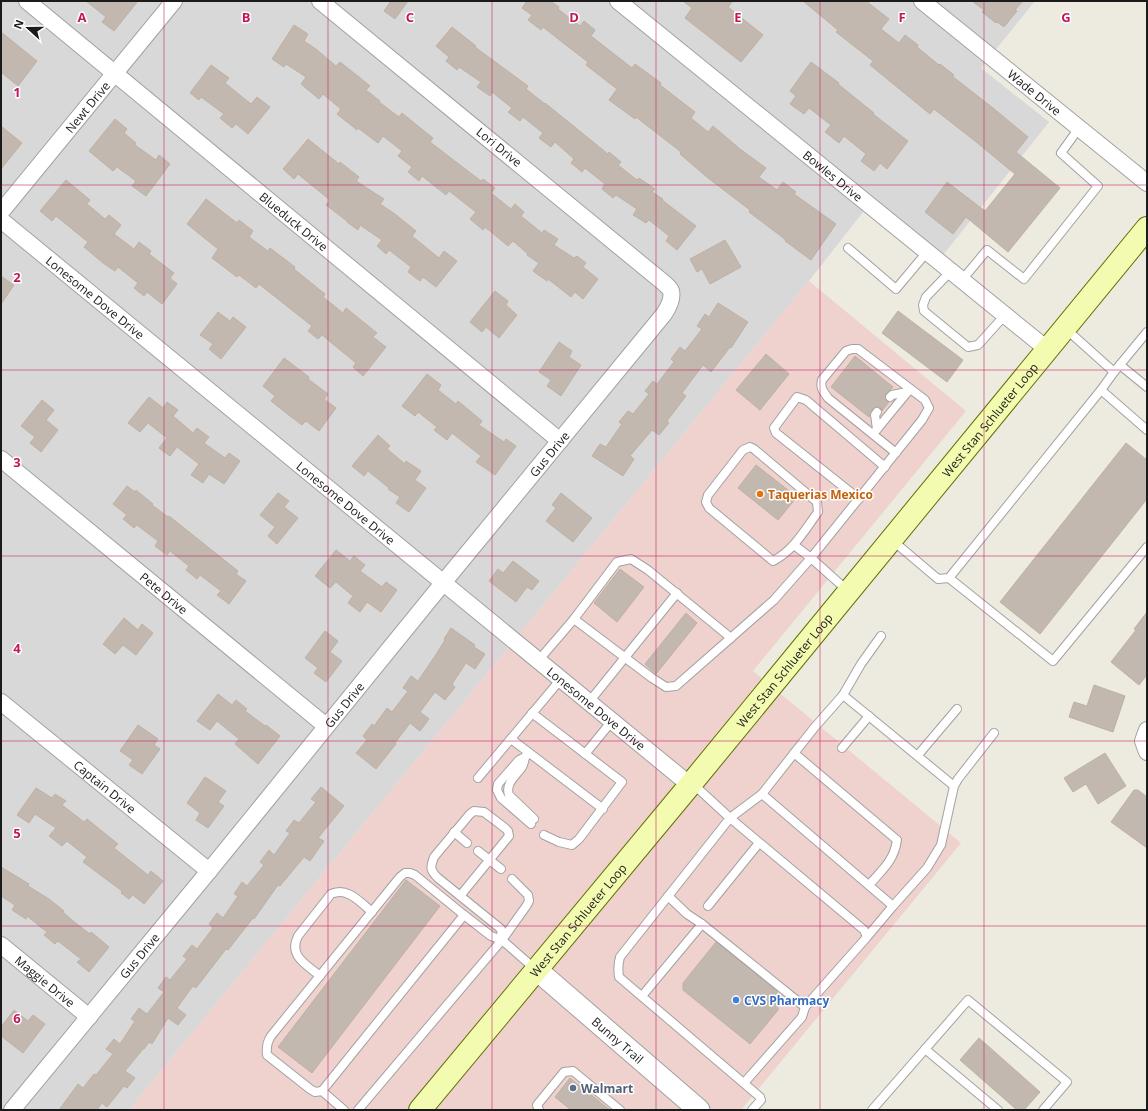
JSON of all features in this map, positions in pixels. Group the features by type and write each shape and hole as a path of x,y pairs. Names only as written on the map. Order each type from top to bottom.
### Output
{"main road":[{"name":"West Stan Schlueter Loop","path":"420,1110 691,784 1147,228"}],"street":[{"name":"Blueduck Drive","path":"27,1 560,441"},
{"name":"Newt Drive","path":"1,212 174,1"},
{"name":"Lori Drive","path":"320,1 664,283 671,290 671,297"},
{"name":"Bowles Drive","path":"618,1 1048,350"},
{"name":"Wade Drive","path":"922,1 1147,183"},
{"name":"Lonesome Dove Drive","path":"1,220 538,661 691,784"},
{"name":"Gus Drive","path":"12,1110 664,314 669,306 671,297"},
{"name":"Pete Drive","path":"1,460 326,726"},
{"name":"Captain Drive","path":"1,702 210,870"},
{"name":"Maggie Drive","path":"1,945 89,1017"},
{"name":"Bunny Trail","path":"537,970 699,1110"}],"lane":[{"path":"1005,315 978,345 968,347 924,311 923,305 926,297 957,276 987,250 1024,279 1098,186 1061,152 1079,128"},
{"path":"848,248 896,289 927,252"},
{"path":"1065,329 1114,372"},
{"path":"949,578 1147,332"},
{"path":"574,619 624,658 666,687 676,686 774,600 811,558 885,467 922,420 929,408 925,400 908,390 858,349 852,348 846,351 822,380 821,389 828,398 875,431 896,453"},
{"path":"1120,365 1146,384"},
{"path":"890,397 892,394 908,390"},
{"path":"875,431 908,390"},
{"path":"1101,390 1147,430"},
{"path":"859,499 776,433 774,428 797,397 806,400 885,467"},
{"path":"875,431 875,415 877,412"},
{"path":"750,447 754,449 817,502 818,512 794,545 782,556 773,561 709,508 706,502 708,495 743,450 750,447"},
{"path":"892,540 938,579 949,578 1053,662 1147,547"},
{"path":"794,545 849,592"},
{"path":"538,661 574,619 617,562 631,559 648,570 731,638"},
{"path":"589,702 677,594"},
{"path":"752,1110 761,1100 760,1097 619,977 618,963 620,957 730,818 762,794 843,695 861,664 880,636"},
{"path":"478,778 561,679"},
{"path":"843,695 954,786"},
{"path":"918,755 956,709"},
{"path":"532,713 622,782 580,839 572,845 555,840 546,833"},
{"path":"842,748 869,716"},
{"path":"585,754 612,721"},
{"path":"744,1083 802,1018 805,1007 927,868 941,845 954,786 994,733"},
{"path":"511,739 527,755 603,809"},
{"path":"794,753 897,840 896,848 891,860 869,886"},
{"path":"527,755 519,760 498,784 497,790 501,798 532,822"},
{"path":"691,784 759,843 864,930 867,937"},
{"path":"762,794 893,906"},
{"path":"460,896 509,836 508,831 505,828 484,812 474,812 470,814 434,857 431,864 431,869 438,878 460,896 501,929 502,940"},
{"path":"454,832 467,843"},
{"path":"708,906 759,843"},
{"path":"478,851 501,869"},
{"path":"464,915 322,1091 315,1092 310,1089 266,1055 267,1041 405,873 410,873 419,878 491,936 502,940 537,970"},
{"path":"358,1110 502,940 527,905 529,901 528,895 512,879"},
{"path":"320,976 296,954 294,948 298,936 331,894 336,892 346,893 372,912"},
{"path":"668,896 688,914 805,1007"},
{"path":"642,996 702,924"},
{"path":"872,1110 968,1000 1067,1082 1043,1110"},
{"path":"925,1049 998,1110"},
{"path":"539,1110 537,1105 564,1072 573,1071 620,1110"},
{"path":"322,1091 344,1110"}],"shaded area":[{"path":"1,1 1035,1 981,68 1049,122 943,255 874,198 809,281 129,1110 1,1110"},
{"path":"809,281 966,411 753,671 961,843 741,1110 129,1110"}],"building":[{"path":"86,1 138,1 114,31 102,22 106,17"},
{"path":"391,1 408,1 395,19 384,11"},
{"path":"527,1 550,1 580,26 584,21 595,30 591,36 632,68 635,64 661,83 660,85 695,112 691,118 708,132 713,126 740,149 766,168 759,177 777,190 783,182 796,192 794,194 836,224 811,260 785,241 786,240 749,212 750,210 708,178 680,154 681,152 636,117 635,119 609,100 617,89 586,65 588,62 543,27 541,30 528,20 532,15 522,8"},
{"path":"683,1 733,1 728,7 763,35 741,62 685,18 692,8"},
{"path":"803,1 866,1 889,19 881,29 899,43 905,35 918,45 917,47 954,75 952,76 1028,137 1016,152 1060,188 1008,252 966,217 953,234 925,212 947,182 985,211 1015,174 934,109 930,114 870,65 873,61 836,32 838,30"},
{"path":"972,1 1023,1 1004,27 997,22 996,23 982,12 984,10"},
{"path":"294,25 308,34 304,41 336,66 340,62 370,86 366,90 380,101 379,102 399,117 402,113 433,138 430,142 481,181 483,179 495,188 491,193 511,209 515,204 524,212 521,216 542,233 544,230 558,239 554,245 574,258 577,256 586,263 583,267 598,279 583,299 575,292 571,297 548,279 547,281 533,271 539,263 527,255 528,254 513,241 508,246 485,227 483,230 470,219 476,212 449,191 446,195 422,176 419,181 408,172 412,167 398,156 402,151 383,136 378,143 358,128 357,130 337,114 341,109 323,94 319,99 301,84 306,77 286,64 284,67 272,59"},
{"path":"452,27 476,46 475,47 528,86 526,89 608,154 609,152 621,162 618,165 637,180 639,178 655,189 652,192 696,226 677,250 666,241 669,236 649,220 646,223 633,215 637,209 616,195 613,198 602,189 605,184 585,168 582,172 571,163 574,159 555,142 551,147 539,138 543,133 523,117 520,121 508,112 512,108 492,92 490,96 477,87 481,82 459,67 457,70 446,61 449,57 436,46"},
{"path":"1,32 37,61 18,86 1,72"},
{"path":"811,62 839,83 838,84 874,113 873,114 908,141 887,169 880,163 874,171 861,161 866,154 844,136 839,143 825,132 831,125 809,108 804,114 790,104 796,96 790,91"},
{"path":"211,65 229,78 225,83 251,104 257,97 270,107 248,134 236,124 232,128 220,118 224,114 201,97 199,100 190,93"},
{"path":"115,119 127,129 124,133 136,143 135,145 156,160 159,155 170,164 146,196 132,186 136,181 117,167 113,171 89,151"},
{"path":"1,126 22,143 1,169"},
{"path":"308,139 339,164 340,162 359,177 356,181 384,199 380,204 416,231 412,236 439,258 444,251 457,261 436,287 423,277 420,281 408,272 411,267 389,250 386,254 377,246 382,240 360,225 358,230 326,205 330,200 298,174 294,179 283,169"},
{"path":"66,180 90,200 87,204 105,219 109,215 121,225 114,234 134,249 139,242 151,251 149,254 174,273 170,278 177,284 162,304 147,292 144,296 134,288 138,283 118,267 115,271 103,263 84,247 88,242 56,216 52,221 40,211"},
{"path":"206,199 237,223 239,220 253,231 249,237 268,251 270,248 295,267 294,269 325,294 323,297 343,313 346,308 377,333 373,337 386,347 363,376 353,367 356,363 322,335 318,339 308,331 312,326 259,284 256,288 239,275 237,277 212,258 218,249 187,224"},
{"path":"725,240 741,267 710,284 702,269 697,272 690,259"},
{"path":"1,276 14,285 1,304"},
{"path":"495,291 508,301 506,305 517,315 499,338 486,327 482,332 470,322"},
{"path":"718,303 748,322 731,348 730,347 711,372 703,365 682,393 686,396 667,421 669,423 659,435 652,430 630,456 634,459 623,476 592,456 600,444 606,447 622,424 619,422 628,411 633,414 649,394 645,391 653,381 657,384 674,362 671,359 680,347 685,351 702,329 697,326 705,314 709,317"},
{"path":"898,311 963,360 947,382 882,333"},
{"path":"218,312 230,321 233,317 246,327 221,359 209,349 213,344 200,335"},
{"path":"559,342 572,351 569,357 581,365 561,396 547,386 551,380 539,372"},
{"path":"766,354 789,374 760,410 736,390"},
{"path":"855,356 893,387 885,395 886,401 889,402 882,411 880,407 875,407 870,412 869,417 831,387"},
{"path":"284,358 328,394 324,399 336,408 319,431 306,421 302,425 271,401 275,396 263,386"},
{"path":"427,374 441,385 438,390 456,404 458,401 482,421 479,425 504,442 506,439 516,446 495,475 476,462 481,456 452,433 447,440 434,430 437,427 418,412 415,416 402,406"},
{"path":"149,397 163,408 167,402 178,410 173,416 193,433 197,428 209,437 204,443 225,458 229,453 240,461 224,484 209,474 203,483 191,475 199,464 177,447 170,456 159,448 167,438 148,423 140,432 128,423"},
{"path":"42,400 54,410 46,420 58,430 41,452 30,443 35,437 21,426"},
{"path":"378,435 390,446 387,449 405,464 406,461 421,471 415,480 426,488 409,512 396,503 400,497 388,489 389,488 368,471 364,476 352,466"},
{"path":"1126,443 1147,460 1147,499 1040,634 1000,602"},
{"path":"756,465 797,497 778,520 738,488"},
{"path":"127,486 135,492 136,490 153,504 152,505 168,517 169,516 238,571 236,574 246,581 229,604 217,595 221,591 200,575 197,579 186,570 189,566 170,551 167,555 155,546 158,541 137,525 134,528 123,519 127,515 113,504"},
{"path":"278,493 289,501 284,507 298,518 277,544 268,536 275,527 260,515"},
{"path":"561,493 592,518 573,542 546,521 556,508 552,505"},
{"path":"336,550 350,561 354,556 365,565 360,571 382,587 386,582 397,590 381,612 367,602 360,612 348,603 353,596 336,582 330,588 315,576"},
{"path":"513,561 539,581 532,590 527,587 516,602 489,581 498,569 503,573"},
{"path":"620,569 644,587 617,622 594,603"},
{"path":"1147,612 1147,675 1139,685 1111,662 1136,630 1134,629"},
{"path":"686,613 697,623 656,674 645,664"},
{"path":"124,618 138,630 142,624 153,633 136,655 123,645 115,654 103,644"},
{"path":"451,628 485,654 475,669 466,663 452,684 455,687 445,700 435,692 420,712 429,719 420,731 410,723 395,743 396,744 376,769 356,753 367,740 363,736 372,724 374,726 387,708 392,712 408,691 403,688 411,676 418,681 445,640 444,639"},
{"path":"325,631 338,641 330,652 342,661 326,682 314,673 318,668 305,658"},
{"path":"1094,685 1125,696 1113,732 1069,717 1074,702 1087,706"},
{"path":"218,694 232,705 236,700 247,709 245,711 280,736 258,764 235,744 239,739 217,721 210,730 197,721"},
{"path":"138,725 158,739 154,745 160,749 142,774 129,765 133,760 120,751"},
{"path":"1105,753 1126,786 1098,804 1086,784 1073,792 1064,778"},
{"path":"205,777 226,791 218,802 224,806 208,828 196,820 200,813 187,803"},
{"path":"321,787 344,806 318,838 324,841 310,861 304,857 280,886 278,885 254,919 253,918 228,950 226,949 196,988 193,986 177,1008 186,1015 178,1025 168,1018 152,1044 149,1042 125,1071 135,1078 127,1088 124,1086 107,1107 102,1103 97,1110 59,1110 78,1084 83,1088 113,1054 106,1049 114,1039 120,1044 135,1021 131,1019 139,1008 147,1014 164,992 158,988 166,977 170,980 187,959 183,956 192,945 197,949 213,928 209,924 217,913 223,918 238,896 234,894 242,882 247,886 264,865 260,862 269,850 274,855 290,833 286,831 294,820 299,823 316,802 311,799"},
{"path":"36,788 52,798 55,794 66,801 62,805 84,822 87,819 118,844 114,848 148,875 151,871 163,881 144,904 133,895 129,899 121,893 122,891 83,862 87,857 67,841 62,846 49,836 56,828 35,814 29,823 17,815"},
{"path":"1134,790 1138,790 1147,797 1147,848 1111,822"},
{"path":"1,867 29,884 28,886 49,899 64,911 63,912 73,921 90,934 91,932 109,947 89,972 77,962 81,959 58,941 55,944 44,935 47,932 27,916 26,919 12,910 15,905 1,896"},
{"path":"406,880 440,906 312,1073 278,1047"},
{"name":"CVS Pharmacy","path":"716,942 777,991 778,1010 750,1044 683,990 683,983"},
{"path":"14,1010 28,1021 33,1015 45,1024 23,1053 1,1036 1,1027"},
{"path":"979,1038 1040,1092 1024,1110 1017,1110 960,1060"},
{"name":"Walmart","path":"570,1078 610,1110 571,1110 555,1097"}],"place":[{"name":"Taquerias Mexico","path":"760,494"},
{"name":"CVS Pharmacy","path":"736,1000"},
{"name":"Walmart","path":"573,1088"}]}
